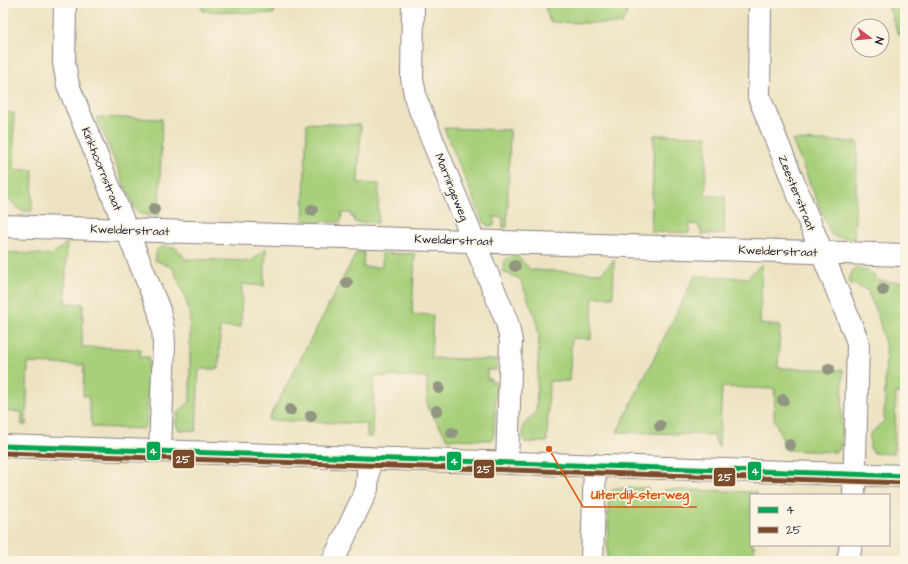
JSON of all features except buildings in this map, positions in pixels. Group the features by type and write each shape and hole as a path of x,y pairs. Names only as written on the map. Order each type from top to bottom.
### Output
{"street":[{"name":"Kinkhoornstraat","path":"65,3 64,64 68,85 159,310 164,344 160,451"},
{"name":"Marningeweg","path":"413,3 412,78 416,100 507,322 511,341 507,462"},
{"name":"Zeesterstraat","path":"760,3 759,97 858,345 854,484"},
{"name":"Kwelderstraat","path":"3,226 905,255"},
{"path":"3,446 595,465 854,484 905,476"},
{"path":"333,561 367,489 369,458"},
{"path":"592,561 595,465"},
{"path":"848,561 852,546"}],"green space":[{"path":"200,3 278,3 273,14 203,11"},
{"path":"544,3 631,3 622,24 550,22"},
{"path":"888,5 905,6 905,34 898,34"},
{"path":"3,112 14,113 14,169 33,170 32,211 21,211 8,198 3,198"},
{"path":"96,117 162,119 159,216 143,214 137,212 135,209"},
{"path":"307,123 361,125 358,183 379,184 378,223 354,222 354,217 351,217 351,213 342,213 341,222 303,221"},
{"path":"444,128 510,130 507,227 503,227 503,218 494,217 494,226 487,225 483,221"},
{"path":"654,135 707,136 705,195 725,197 724,234 701,234 699,225 690,224 689,233 651,232"},
{"path":"792,140 858,142 854,239 836,237 831,234"},
{"path":"67,242 65,303 83,304 82,347 141,349 140,357 149,357 147,419 143,429 92,427 88,396 83,396 84,365 28,363 26,425 22,425 22,412 3,411 3,252 53,255"},
{"path":"162,246 173,248 174,246 186,259 252,261 266,248 264,286 242,284 241,327 220,327 219,369 199,369 196,431 179,430 176,424 178,415 176,415 190,401 190,320 186,300 173,268 155,260 156,251"},
{"path":"357,252 364,252 363,267 382,267 382,253 415,254 412,314 433,315 431,358 497,360 496,370 487,370 487,379 491,379 491,382 496,382 494,433 492,440 448,439 427,407 427,377 374,376 372,437 367,437 367,424 268,420"},
{"path":"510,257 518,257 531,270 601,273 614,260 613,297 593,297 591,339 572,338 569,381 549,381 547,442 525,442 523,437 523,426 536,412 539,337 536,319 520,279 503,272 504,263 506,259"},
{"path":"762,264 760,324 780,326 778,368 843,370 840,448 835,452 787,450 774,419 775,389 722,387 719,448 713,435 617,432 695,276 747,278"},
{"path":"862,268 862,271 867,271 867,269 879,281 905,282 905,393 896,393 894,454 874,453 870,448 870,434 884,421 886,348 879,319 867,290 850,283 849,280 853,270"},
{"path":"614,488 648,488 648,493 664,494 665,489 756,492 756,494 750,494 750,546 754,546 754,561 607,561 610,493"}],"transit line":[{"name":"4","path":"3,446 905,476"},
{"name":"25","path":"3,453 905,483"}],"place":[{"name":"Uiterdijksterweg","path":"549,449"}]}
